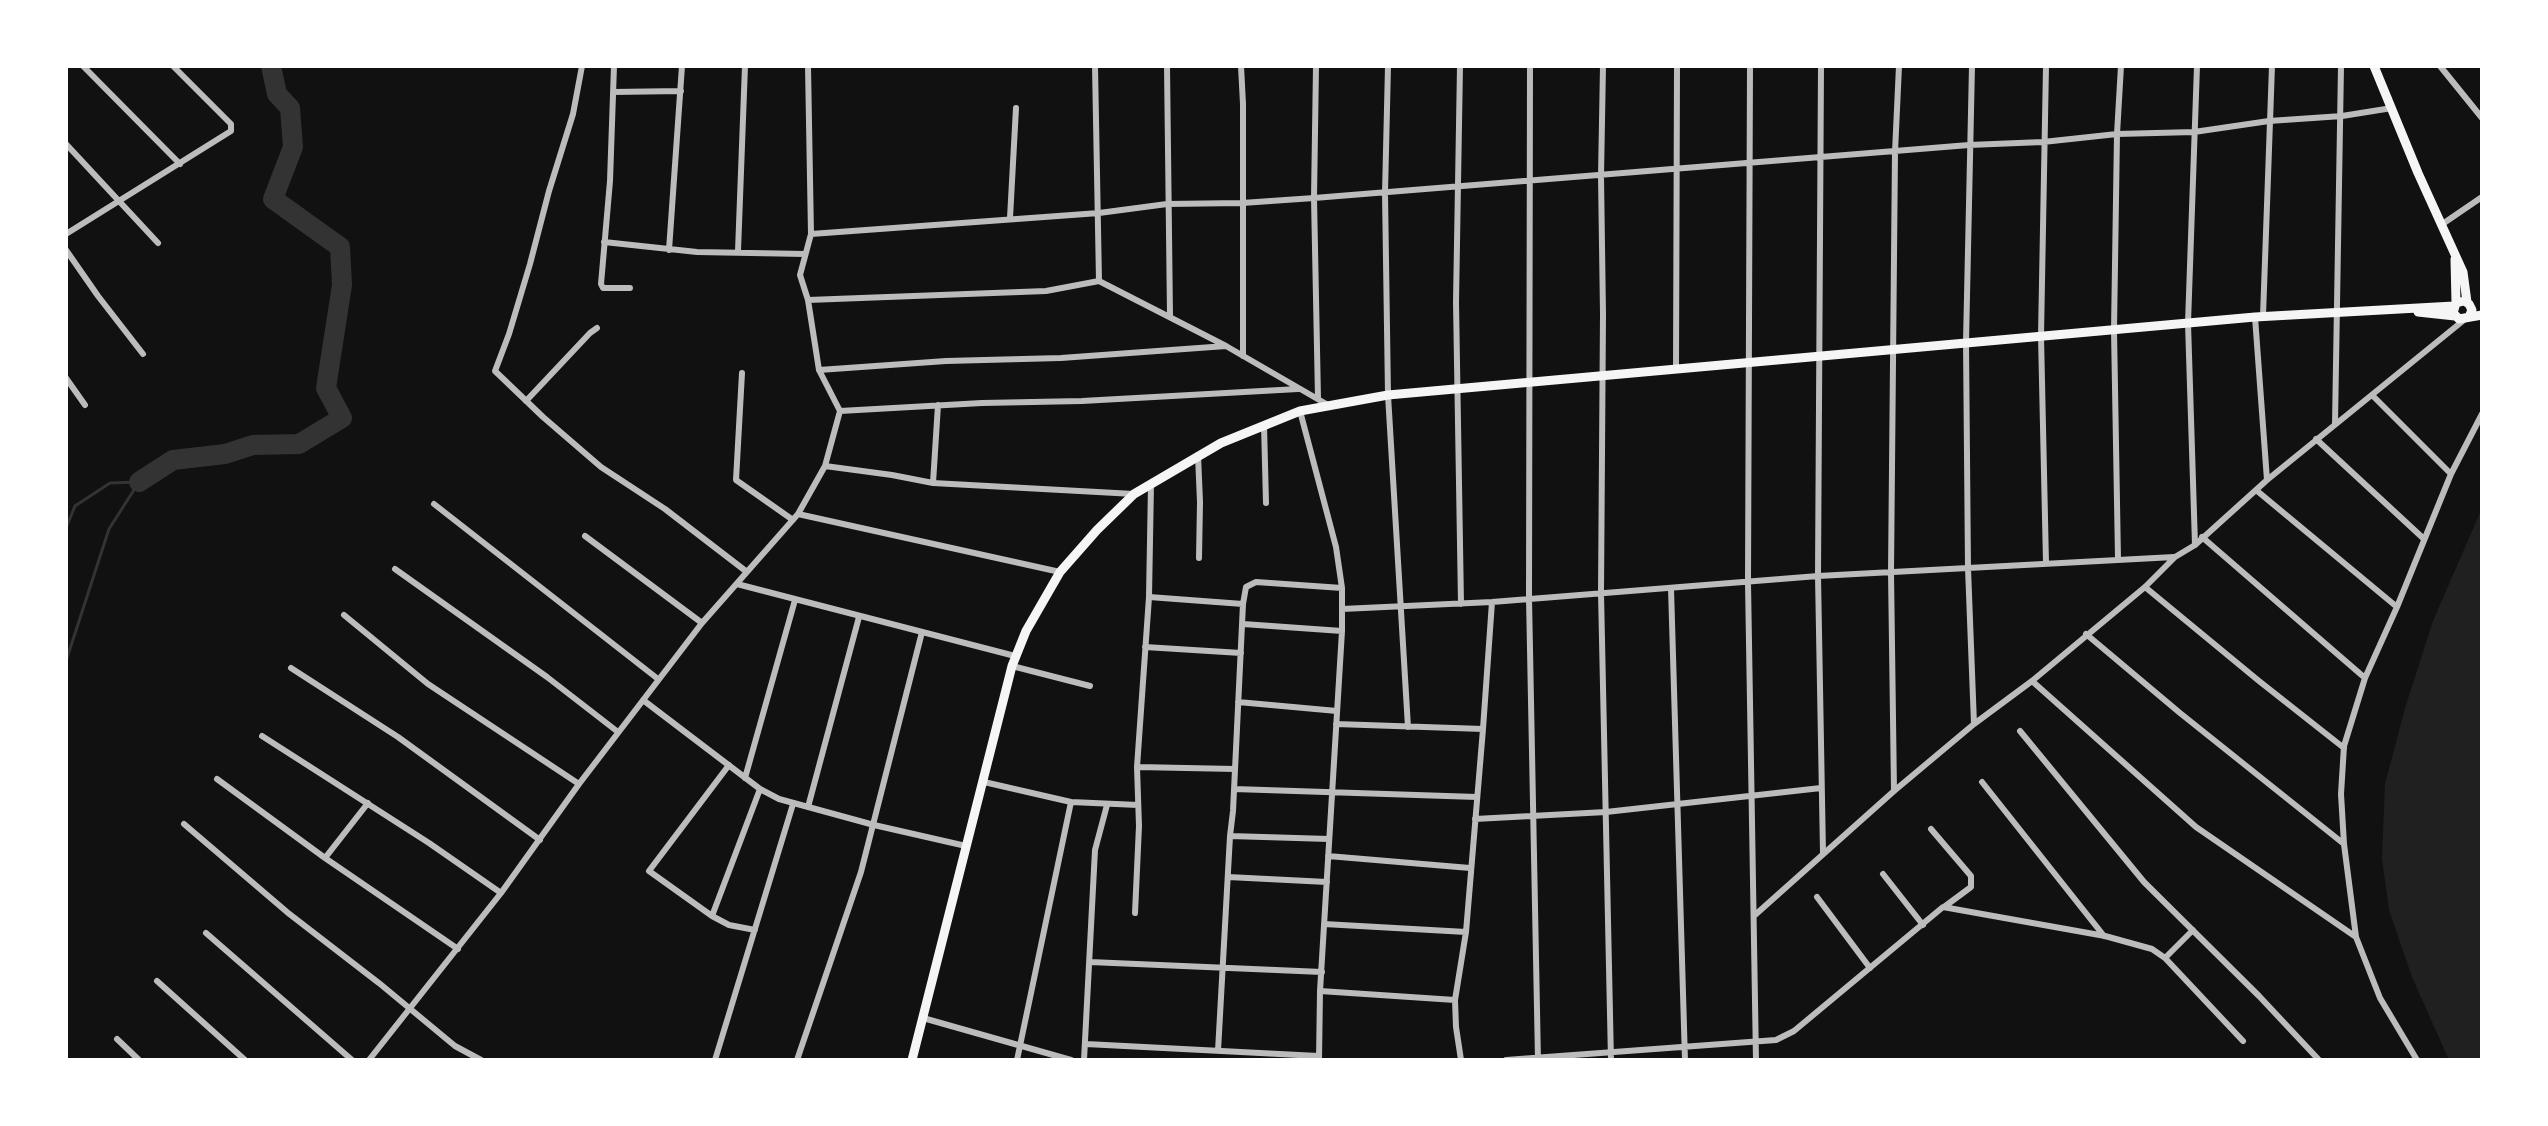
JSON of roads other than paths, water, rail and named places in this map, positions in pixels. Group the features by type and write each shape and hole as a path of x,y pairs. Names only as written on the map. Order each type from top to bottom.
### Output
{"main road":[{"path":"2374,66 2463,272 2468,303 2472,310 2461,318"},
{"path":"2455,257 2455,304 2461,318"},
{"path":"912,1060 1012,666 1026,631 1060,572 1097,530 1134,494 1198,455 1300,411 1388,395 2337,310 2403,310 2468,303 2482,306"},
{"path":"2403,310 2461,318 2482,315"}],"street":[{"path":"83,66 180,164"},
{"path":"66,234 229,134 232,129 231,124 173,66"},
{"path":"582,66 573,114 543,210 509,334 495,367 497,374 601,467 665,509 747,572"},
{"path":"614,66 610,181 601,286 630,288"},
{"path":"669,250 682,66"},
{"path":"738,251 745,66"},
{"path":"369,1060 501,893 579,784 702,623 798,514 825,466 840,411 819,370 808,300 800,275 811,234 808,66"},
{"path":"1095,66 1100,282"},
{"path":"1167,66 1170,316"},
{"path":"1241,66 1243,356"},
{"path":"1317,66 1314,198 1318,398"},
{"path":"1388,66 1385,193 1388,395 1408,727"},
{"path":"1460,66 1456,302 1461,604"},
{"path":"1530,66 1529,598 1538,1058"},
{"path":"1603,66 1601,593 1611,1060"},
{"path":"1676,370 1677,66"},
{"path":"1750,66 1748,583 1756,1060"},
{"path":"1821,66 1818,576 1822,853"},
{"path":"1894,791 1891,572 1895,152 1899,66"},
{"path":"1972,66 1966,342 1968,568 1974,724"},
{"path":"2046,66 2041,336 2046,563"},
{"path":"2118,559 2114,330 2117,134 2121,66"},
{"path":"2195,545 2188,323 2197,66"},
{"path":"2267,480 2259,317 2272,66"},
{"path":"2335,424 2342,116 2341,66"},
{"path":"2440,66 2482,118"},
{"path":"614,92 681,92"},
{"path":"1010,219 1016,108"},
{"path":"811,234 1099,213 1167,204 1242,203 1314,198 1970,145 2043,142 2117,134 2194,132 2269,121 2342,116 2392,108"},
{"path":"66,144 158,243"},
{"path":"2441,225 2482,197"},
{"path":"604,242 669,250 805,254"},
{"path":"66,250 143,354"},
{"path":"808,300 1046,291 1100,282 1226,346 1328,405"},
{"path":"1755,915 1894,791 2145,587 2175,557 2195,545 2267,480 2450,331 2461,318"},
{"path":"526,401 597,328"},
{"path":"819,370 946,361 1061,358 1226,346"},
{"path":"742,373 736,480 793,520"},
{"path":"66,378 85,405"},
{"path":"840,411 1299,389"},
{"path":"2372,395 2451,474"},
{"path":"933,483 938,405"},
{"path":"1086,1044 1318,1058 1331,793 1342,631 1342,588 1336,547 1300,411"},
{"path":"2417,1060 2380,998 2356,937 2344,844 2341,794 2344,748 2365,678 2397,607 2451,474 2482,414"},
{"path":"1264,425 1266,503"},
{"path":"2316,439 2424,539"},
{"path":"1198,455 1200,502 1198,558"},
{"path":"825,466 933,483 1134,494"},
{"path":"1135,913 1139,826 1137,767 1149,597 1151,484"},
{"path":"2256,490 2397,607"},
{"path":"434,504 658,679"},
{"path":"798,514 1060,572"},
{"path":"585,536 702,623"},
{"path":"2202,537 2365,678"},
{"path":"1342,609 1492,602 1818,576 2175,557"},
{"path":"395,569 548,677 618,732"},
{"path":"1218,1051 1236,770 1243,604 1246,587 1256,582 1342,588"},
{"path":"737,584 1015,656"},
{"path":"2145,587 2344,748"},
{"path":"1671,588 1685,1060"},
{"path":"1149,597 1243,604"},
{"path":"745,778 795,600"},
{"path":"1461,1060 1455,1000 1466,932 1492,602"},
{"path":"344,615 428,684 579,784"},
{"path":"808,807 859,617"},
{"path":"1243,624 1342,631"},
{"path":"797,1060 874,825 922,632"},
{"path":"2086,634 2344,844"},
{"path":"1145,647 1241,653"},
{"path":"1012,666 1090,686"},
{"path":"291,668 398,737 540,840"},
{"path":"2032,681 2196,827 2356,937"},
{"path":"643,700 760,789 793,804 966,846"},
{"path":"1238,702 1337,711"},
{"path":"1336,724 1483,729"},
{"path":"2020,731 2144,882 2319,1060"},
{"path":"262,736 368,803 501,893"},
{"path":"729,765 649,872 712,916 729,925 755,930"},
{"path":"1137,767 1236,770"},
{"path":"217,779 325,858 458,949"},
{"path":"984,782 1071,802 1138,805"},
{"path":"1982,782 2105,936"},
{"path":"1475,819 1606,812 1679,802 1821,788"},
{"path":"712,916 760,789"},
{"path":"1234,789 1477,797"},
{"path":"1017,1060 1071,802"},
{"path":"325,858 368,803"},
{"path":"715,1060 793,804"},
{"path":"1084,1060 1095,850 1107,805"},
{"path":"184,824 287,912 455,1046 481,1060"},
{"path":"1506,1060 1757,1043 1787,1036 1943,907 1971,887 1971,876 1931,829"},
{"path":"1230,836 1329,839"},
{"path":"1328,856 1470,868"},
{"path":"1883,874 1923,925"},
{"path":"1228,877 1327,882"},
{"path":"1817,897 1870,968"},
{"path":"1943,907 2105,936 2152,949 2165,958 2243,1041"},
{"path":"1324,924 1466,932"},
{"path":"2165,958 2193,930"},
{"path":"206,933 352,1060"},
{"path":"1090,962 1322,972"},
{"path":"157,981 246,1060"},
{"path":"1320,991 1455,1000"},
{"path":"923,1018 1071,1060"},
{"path":"117,1039 139,1060"}],"waterway":[{"path":"139,482 173,460 225,454 253,445 299,444 342,418 326,388 342,285 340,247 273,199 293,147 290,108 277,94 271,66"},
{"path":"66,528 75,506 110,483 139,482"},
{"path":"66,661 109,529 139,482"}]}
